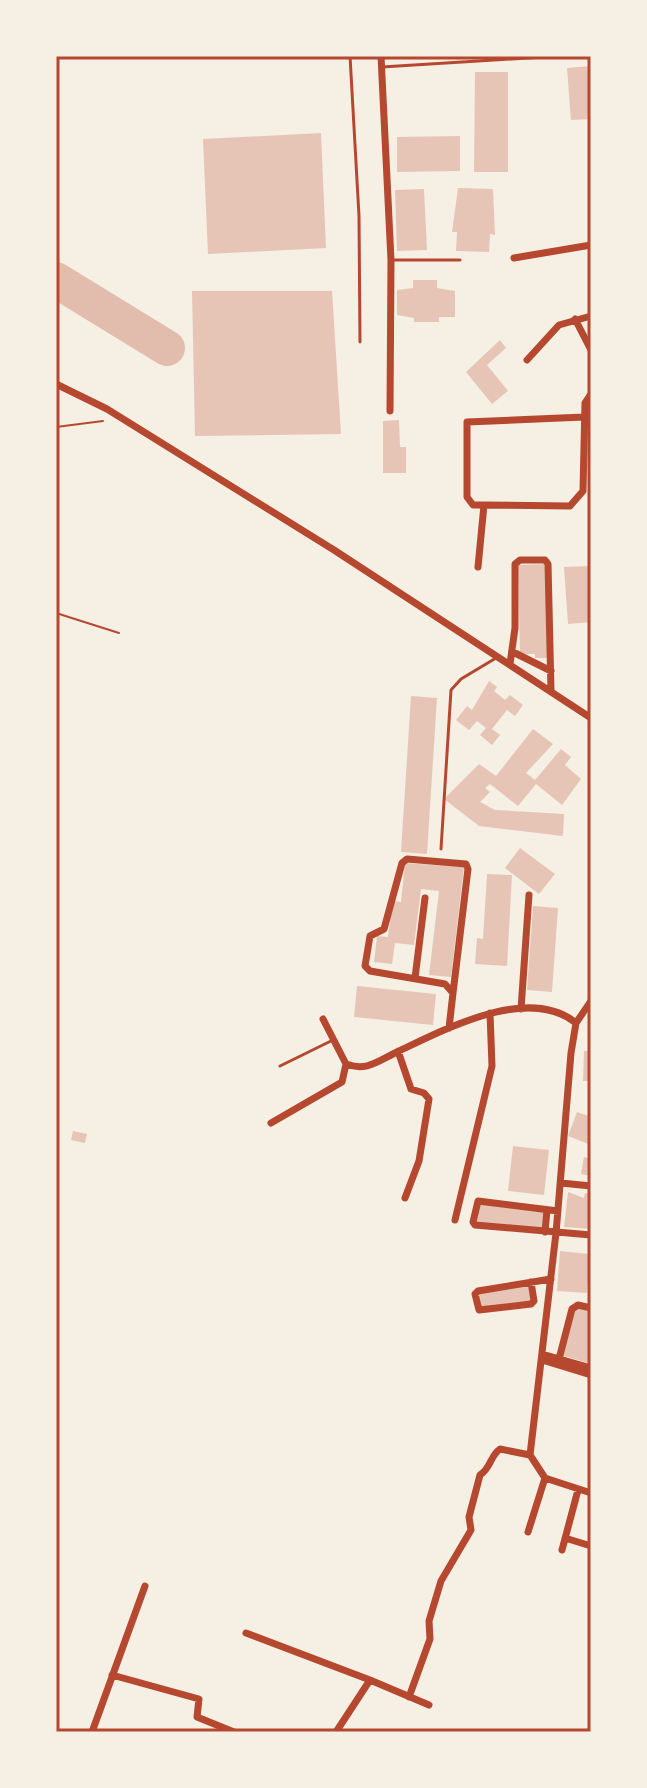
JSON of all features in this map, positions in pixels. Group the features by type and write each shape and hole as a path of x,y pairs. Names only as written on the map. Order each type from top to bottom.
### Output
{"street":[{"path":"381,56 391,260 390,411"},
{"path":"514,258 591,245"},
{"path":"527,360 550,332 575,319 591,316"},
{"path":"575,319 591,350"},
{"path":"56,384 120,418 499,656 591,718"},
{"path":"584,417 467,422 467,497 473,505 570,506 578,500 583,491 585,403 591,394"},
{"path":"478,567 484,505"},
{"path":"520,670 515,564 520,560 545,560 548,564 551,691"},
{"path":"510,664 517,654"},
{"path":"517,654 551,671"},
{"path":"449,1028 468,869 466,864 407,859 402,863 384,929 370,936 365,966 370,971 445,984 453,993"},
{"path":"521,1009 529,895"},
{"path":"415,978 425,898"},
{"path":"591,1001 576,1023 530,1455 545,1478 591,1493"},
{"path":"346,1064 365,1069 449,1028 490,1013 521,1009 562,1012 576,1023"},
{"path":"455,1220 492,1066 490,1013"},
{"path":"271,1123 342,1082 346,1064 323,1019"},
{"path":"398,1051 411,1089 424,1093 429,1099 419,1161 405,1198"},
{"path":"561,1183 591,1186"},
{"path":"558,1211 478,1201 473,1222 475,1225 591,1235"},
{"path":"545,1232 547,1210"},
{"path":"531,1282 534,1301 531,1304 479,1310 475,1294 478,1291 531,1282 551,1279"},
{"path":"559,1359 572,1309 578,1305 591,1308"},
{"path":"542,1357 591,1368"},
{"path":"542,1357 591,1375"},
{"path":"409,1697 430,1639 429,1621 441,1581 471,1530 469,1517 480,1475 487,1470 494,1454 500,1449 530,1455"},
{"path":"528,1532 545,1478"},
{"path":"562,1550 578,1490"},
{"path":"565,1538 591,1546"},
{"path":"92,1732 145,1586"},
{"path":"246,1633 429,1705"},
{"path":"112,1675 199,1699 197,1717 234,1732"},
{"path":"336,1732 370,1680"}],"lane":[{"path":"350,56 359,216 360,342"},
{"path":"382,67 544,57"},
{"path":"391,260 460,260"},
{"path":"441,849 451,690 461,679 499,656"},
{"path":"280,1066 333,1040"}],"path":[{"path":"56,427 120,418"},
{"path":"56,613 119,633"}],"building":[{"path":"591,66 591,119 571,120 567,68"},
{"path":"475,72 508,72 508,172 474,172"},
{"path":"321,133 326,248 208,254 203,139"},
{"path":"460,136 460,171 397,172 397,137"},
{"path":"458,188 493,189 495,235 490,234 489,252 456,251 457,232 452,232"},
{"path":"424,189 427,250 397,251 395,190"},
{"path":"413,280 437,280 437,288 455,291 455,317 439,317 439,322 414,322 414,318 397,315 397,290 413,288"},
{"path":"192,291 332,291 341,434 195,436"},
{"path":"500,340 506,348 487,365 508,391 492,404 466,372"},
{"path":"399,420 400,447 406,447 406,473 383,473 383,421"},
{"path":"546,564 548,658 535,658 535,654 520,654 518,565"},
{"path":"590,566 591,622 568,624 564,567"},
{"path":"489,681 497,687 494,691 505,700 510,695 523,705 515,716 507,710 492,729 500,735 492,745 480,735 486,728 477,721 469,730 456,720 467,706 472,710"},
{"path":"411,696 437,698 427,854 401,852"},
{"path":"533,729 553,744 526,773 535,780 561,749 571,757 565,765 581,779 562,805 536,784 518,806 490,784 485,788 490,792 480,802 495,810 564,814 563,836 479,826 444,799 479,764 496,776"},
{"path":"520,848 555,874 539,894 505,868"},
{"path":"405,863 464,867 451,977 429,975 439,891 421,889 414,945 395,943 392,964 374,962 377,936 388,937 392,901 401,902"},
{"path":"487,874 512,875 507,966 475,964 477,938 483,939"},
{"path":"533,906 558,908 552,992 527,990"},
{"path":"357,986 436,994 433,1025 354,1017"},
{"path":"584,1051 591,1051 591,1081 583,1081"},
{"path":"577,1112 591,1117 591,1145 568,1136"},
{"path":"73,1131 87,1134 85,1143 71,1140"},
{"path":"513,1146 549,1150 544,1195 508,1191"},
{"path":"584,1157 591,1159 591,1176 581,1174"},
{"path":"568,1192 584,1198 585,1193 591,1194 591,1229 564,1227"},
{"path":"479,1204 546,1212 544,1229 476,1223"},
{"path":"560,1251 590,1254 587,1293 557,1291"},
{"path":"528,1284 531,1302 481,1311 478,1294"},
{"path":"576,1308 591,1311 591,1364 561,1355"}],"taxiway":[{"path":"56,280 167,348"}]}
